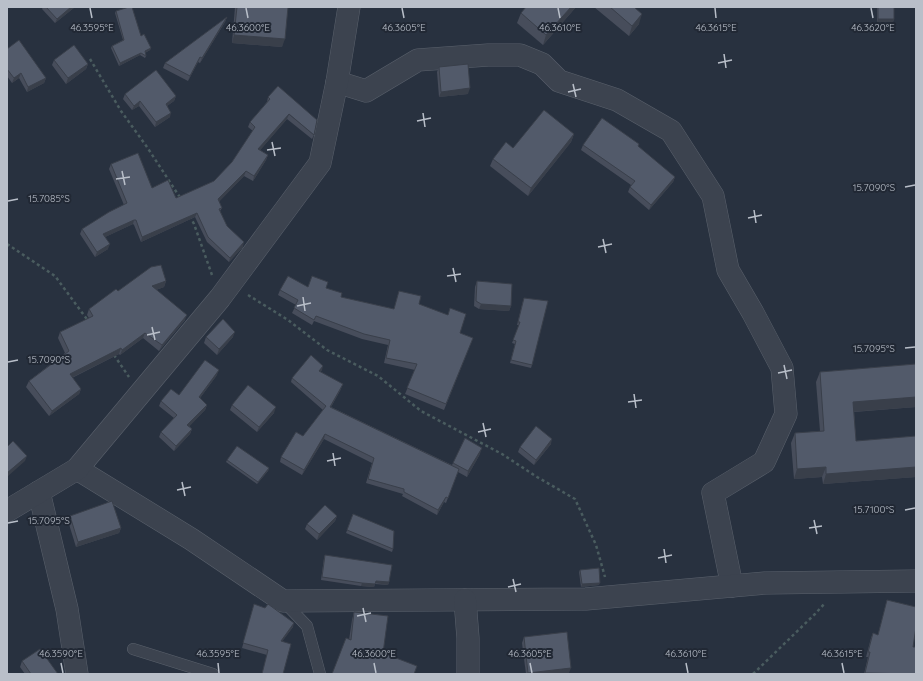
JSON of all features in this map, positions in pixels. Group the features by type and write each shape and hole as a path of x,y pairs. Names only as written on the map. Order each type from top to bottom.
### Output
{"street":[{"path":"7,511 77,469 225,291 320,163 337,82 349,7"},
{"path":"337,82 366,91 418,60 488,55 520,55 542,64 559,81 617,100 671,131 713,196 728,270 782,368 786,414 764,462 713,493 732,586"},
{"path":"77,469 191,539 283,601 586,599 765,583 916,581"},
{"path":"39,492 67,609 77,674"},
{"path":"465,600 468,638 468,674"}],"lane":[{"path":"283,601 306,626 320,674"},
{"path":"133,649 213,674"}],"path":[{"path":"90,59 121,111 174,187 184,205"},
{"path":"187,212 225,291 288,320 326,350 378,376 421,411 502,454 537,477 575,499 596,545 610,597"},
{"path":"7,244 55,276 92,326"},
{"path":"110,349 140,394"},
{"path":"753,674 815,614 844,582"}],"building":[{"path":"46,7 71,7 57,19"},
{"path":"132,7 141,36 144,34 151,48 145,51 146,56 141,53 120,63 112,46 124,40 116,11"},
{"path":"237,7 288,7 285,39 234,35"},
{"path":"526,7 571,7 546,35 521,13"},
{"path":"610,7 636,7 635,8 642,14 632,26"},
{"path":"878,7 894,7 894,19 878,19"},
{"path":"227,17 202,58 200,57 190,76 165,63"},
{"path":"19,40 46,78 28,87 21,73 14,78 7,69 7,49"},
{"path":"74,45 88,64 68,78 54,60"},
{"path":"468,64 470,88 441,92 439,67"},
{"path":"156,70 176,96 166,104 171,113 156,122 140,101 134,106 125,94"},
{"path":"278,86 317,120 314,135 289,114 258,149 268,155 254,176 246,171 218,199 222,208 219,209 227,226 244,242 230,258 208,237 197,213 142,237 136,220 134,220 103,234 110,244 97,252 82,229 109,212 127,203 111,164 138,153 152,188 168,180 176,198 214,181 232,162 255,127 250,122 270,99 268,97"},
{"path":"544,110 574,134 531,188 493,159 506,142 513,148"},
{"path":"602,118 639,144 638,146 675,177 651,205 630,187 635,181 583,145"},
{"path":"161,265 166,281 152,286 187,315 162,345 145,333 122,350 121,348 70,374 81,389 52,411 29,381 69,351 60,332 93,316 89,309 116,289 118,291 151,267"},
{"path":"288,276 308,287 312,276 328,282 326,288 342,293 341,297 394,309 399,291 421,296 419,304 448,315 450,308 466,314 460,333 473,338 446,404 407,388 417,364 386,358 390,340 364,334 316,316 314,320 294,308 298,300 280,290"},
{"path":"477,281 512,284 511,306 481,304 476,301"},
{"path":"524,298 548,301 532,365 511,360 516,341 513,340 520,322 518,322"},
{"path":"223,319 235,332 219,349 206,337"},
{"path":"311,355 323,366 319,371 343,384 330,407 459,469 448,498 446,497 438,510 404,492 404,489 368,479 374,458 325,434 304,470 281,457 296,432 303,436 326,406 292,378"},
{"path":"205,360 219,370 199,397 207,405 187,425 192,429 176,446 161,432 177,415 161,401 171,389 179,395"},
{"path":"916,364 916,397 853,402 856,441 916,436 916,467 826,474 826,467 797,469 795,433 824,431 820,372"},
{"path":"248,385 276,407 259,427 232,405"},
{"path":"536,426 552,439 536,460 520,447"},
{"path":"465,438 482,448 468,471 453,463"},
{"path":"13,441 27,456 7,473 7,447"},
{"path":"237,446 269,468 258,482 227,460"},
{"path":"112,501 121,528 78,542 70,516"},
{"path":"325,505 337,516 319,534 307,524"},
{"path":"353,514 394,531 393,549 347,530"},
{"path":"325,555 392,565 389,582 376,581 375,584 322,577"},
{"path":"599,568 600,583 582,584 580,570"},
{"path":"887,600 916,607 916,627 913,647 916,647 916,674 865,673 873,633 878,635"},
{"path":"254,604 265,608 268,604 294,623 281,641 291,644 283,674 262,674 268,650 243,643"},
{"path":"354,612 388,616 383,653 417,666 414,674 332,674 346,638 351,640"},
{"path":"567,632 571,668 528,673 524,637"},
{"path":"40,649 58,674 31,674 22,661"}]}
